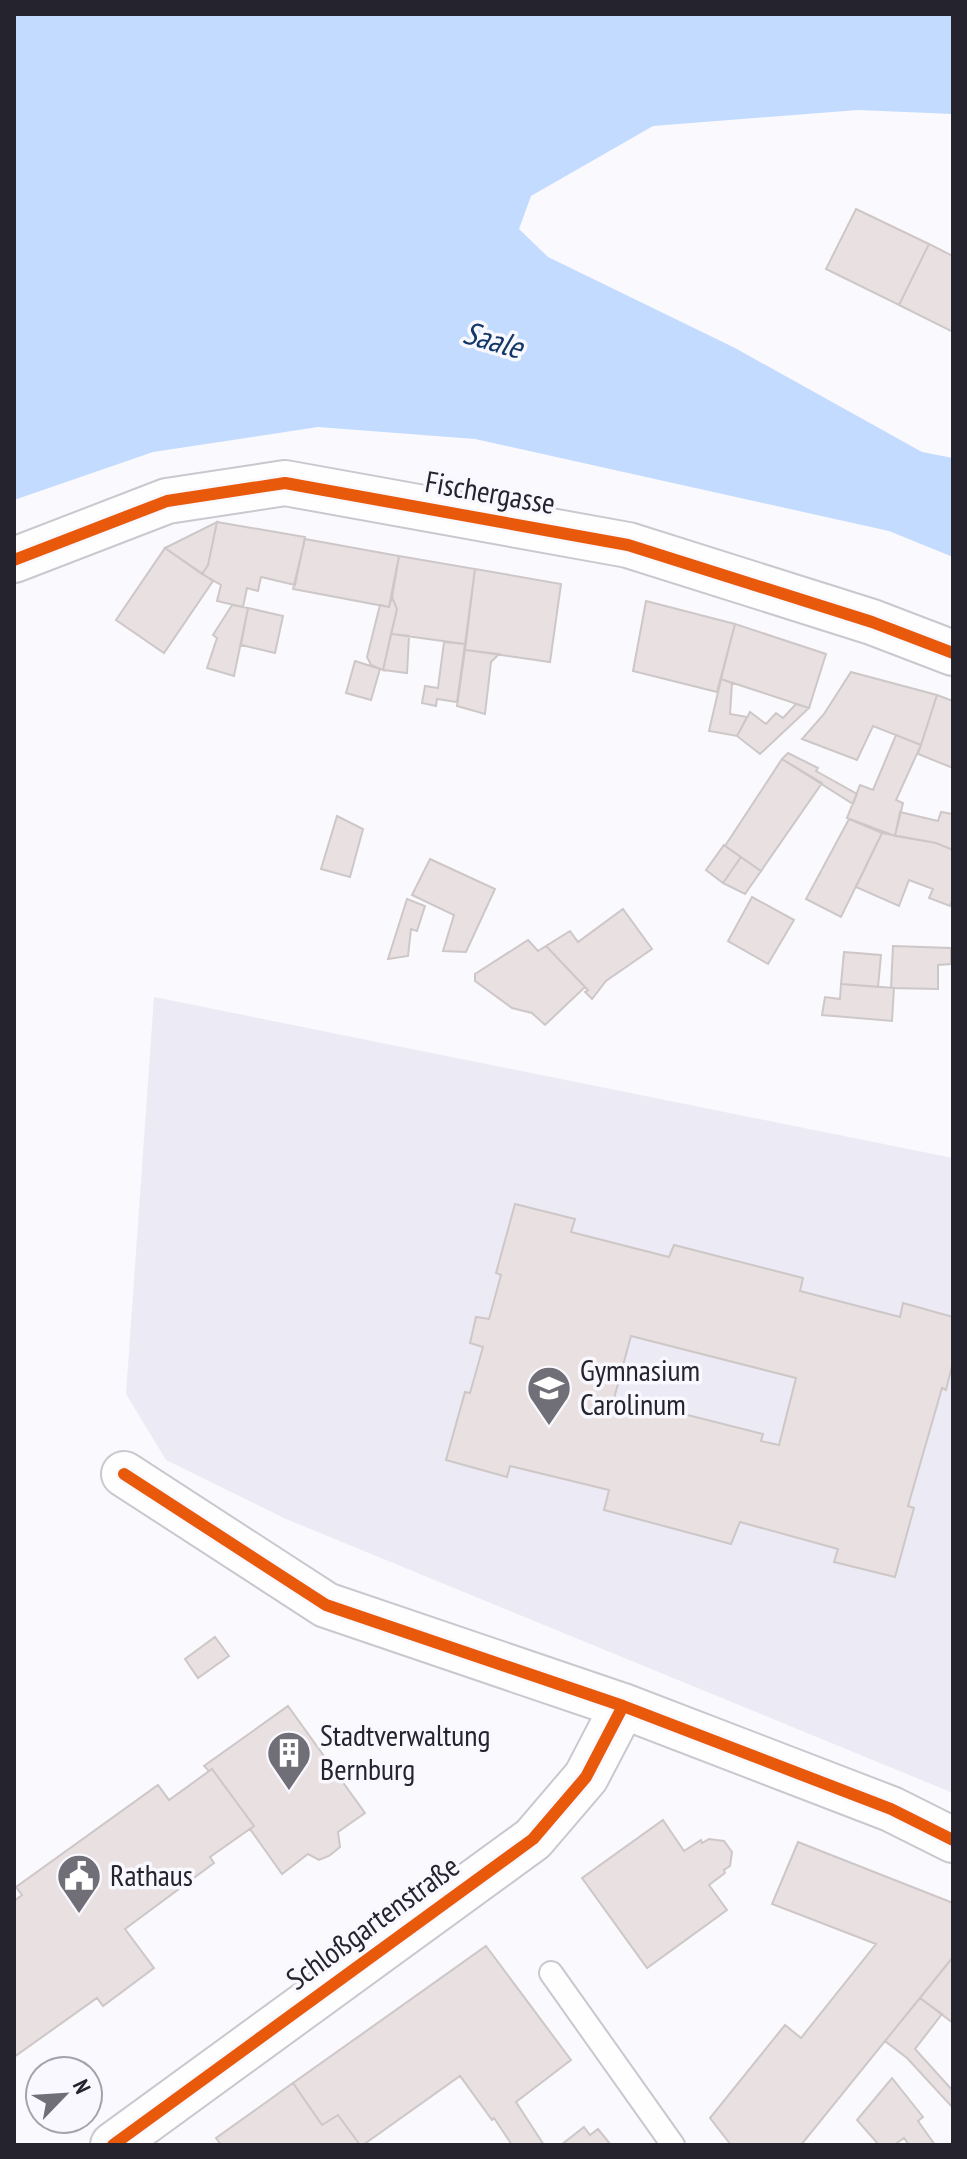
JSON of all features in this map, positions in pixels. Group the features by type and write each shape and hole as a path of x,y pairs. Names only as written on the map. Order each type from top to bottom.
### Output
{"street":[{"name":"Fischergasse","path":"14,560 167,501 285,483 628,545 872,622 953,653"},
{"path":"124,1474 326,1605 623,1706 891,1809 953,1840"},
{"name":"Schloßgartenstraße","path":"113,2145 533,1839 586,1777 623,1706"}],"lane":[{"path":"551,1973 673,2145"}],"shaded area":[{"name":"Gymnasium Carolinum","path":"154,997 953,1158 953,1793 286,1519 166,1460 126,1394"}],"water":[{"name":"Saale","path":"14,14 953,14 953,114 858,110 653,126 531,196 519,229 548,257 735,348 922,452 953,458 953,557 889,531 475,439 318,427 153,452 14,500"}],"building":[{"path":"856,209 929,244 899,305 826,269"},
{"path":"929,244 953,256 953,332 899,305"},
{"path":"217,522 208,565 202,574 165,548"},
{"path":"217,522 305,537 295,585 261,577 258,591 247,588 243,607 217,601 221,585 202,574 208,565"},
{"path":"305,539 399,556 389,607 293,589"},
{"path":"165,548 213,581 164,653 116,620"},
{"path":"399,556 475,569 465,644 391,634 397,609 392,597"},
{"path":"475,569 561,584 550,662 465,650"},
{"path":"392,597 397,609 383,670 371,665 367,657 380,605 389,607"},
{"path":"646,601 735,624 717,692 633,671"},
{"path":"232,605 248,608 234,676 207,668 217,638 213,635"},
{"path":"248,608 283,616 275,653 241,645"},
{"path":"735,624 826,654 809,708 721,679"},
{"path":"391,634 409,636 407,673 383,670"},
{"path":"444,642 465,644 457,702 437,699 436,706 422,703 425,686 438,688"},
{"path":"465,650 499,654 491,662 485,714 457,706"},
{"path":"355,661 380,669 371,700 346,693"},
{"path":"851,672 937,695 921,745 873,726 857,760 802,739 824,714"},
{"path":"721,679 732,683 730,714 747,717 737,736 709,731"},
{"path":"937,695 953,701 953,768 918,754"},
{"path":"796,704 809,708 760,754 737,736 750,712 766,724 776,713 783,718"},
{"path":"896,735 921,745 896,800 903,803 895,836 847,818 860,785 873,790"},
{"path":"788,753 818,768 816,771 857,794 853,804 782,759"},
{"path":"782,759 822,783 761,871 725,846"},
{"path":"900,812 938,821 941,812 953,814 953,850 936,843 895,836"},
{"path":"337,816 363,829 350,877 321,869"},
{"path":"849,819 882,833 841,917 806,899"},
{"path":"882,833 936,843 953,850 953,897 950,906 929,898 933,889 909,880 899,906 856,887"},
{"path":"724,845 741,857 723,883 706,870"},
{"path":"741,857 761,871 745,894 723,883"},
{"path":"430,859 495,889 466,952 443,951 454,915 412,895"},
{"path":"752,897 794,920 768,964 728,941"},
{"path":"407,899 425,906 417,931 411,929 408,956 388,959"},
{"path":"623,909 652,949 606,981 592,999 585,992 588,990 546,946 570,931 578,942"},
{"path":"528,940 538,951 546,946 585,987 545,1025 532,1013 512,1008 475,981 475,974"},
{"path":"893,946 951,948 951,964 938,965 938,989 891,988"},
{"path":"844,952 881,955 878,987 841,984"},
{"path":"841,984 894,988 892,1021 822,1015 825,997 840,999"},
{"path":"515,1204 575,1219 571,1232 669,1257 674,1245 803,1278 800,1291 900,1317 903,1303 953,1317 953,1362 946,1390 942,1388 908,1506 914,1508 895,1577 834,1562 838,1549 740,1522 731,1544 604,1510 609,1490 510,1466 507,1477 446,1460 465,1392 470,1393 483,1347 470,1343 476,1317 489,1319 501,1275 496,1273","holes":["631,1336 796,1378 779,1445 761,1441 763,1434 632,1401 631,1407 613,1402"]},
{"path":"215,1637 229,1656 198,1678 185,1659"},
{"name":"Stadtverwaltung Bernburg","path":"288,1706 365,1813 338,1832 340,1847 329,1856 319,1860 308,1854 282,1874 250,1829 254,1826 212,1769 209,1771 204,1766"},
{"name":"Rathaus","path":"212,1769 254,1826 210,1857 214,1863 125,1929 154,1968 103,2006 97,1998 14,2057 14,1901 22,1895 16,1887 158,1785 169,1800"},
{"path":"663,1820 684,1851 701,1840 702,1843 709,1839 724,1841 732,1852 730,1866 709,1885 727,1910 647,1968 582,1878"},
{"path":"798,1842 953,1903 953,1957 801,2145 731,2145 710,2118 785,2025 801,2038 876,1944 772,1904"},
{"path":"486,1946 571,2060 516,2102 544,2145 512,2145 460,2076 363,2145 338,2115 322,2125 293,2083"},
{"path":"953,1957 953,2023 920,1998"},
{"path":"920,1998 942,2014 915,2049 953,2091 953,2108 907,2058 885,2041"},
{"path":"892,2078 923,2117 918,2121 935,2145 909,2145 904,2138 894,2145 879,2145 857,2120"},
{"path":"293,2083 322,2125 338,2115 360,2145 221,2145 216,2138"},
{"path":"584,2127 590,2135 598,2129 611,2145 561,2145"}],"cycle path":[{"path":"14,560 167,501 285,483 628,545 872,622 953,653"},
{"path":"124,1474 326,1605 623,1706 891,1809 953,1840"},
{"path":"113,2145 533,1839 586,1777 623,1706"}],"place":[{"name":"Gymnasium Carolinum","path":"549,1427"},
{"name":"Stadtverwaltung Bernburg","path":"289,1792"},
{"name":"Rathaus","path":"79,1915"}]}
